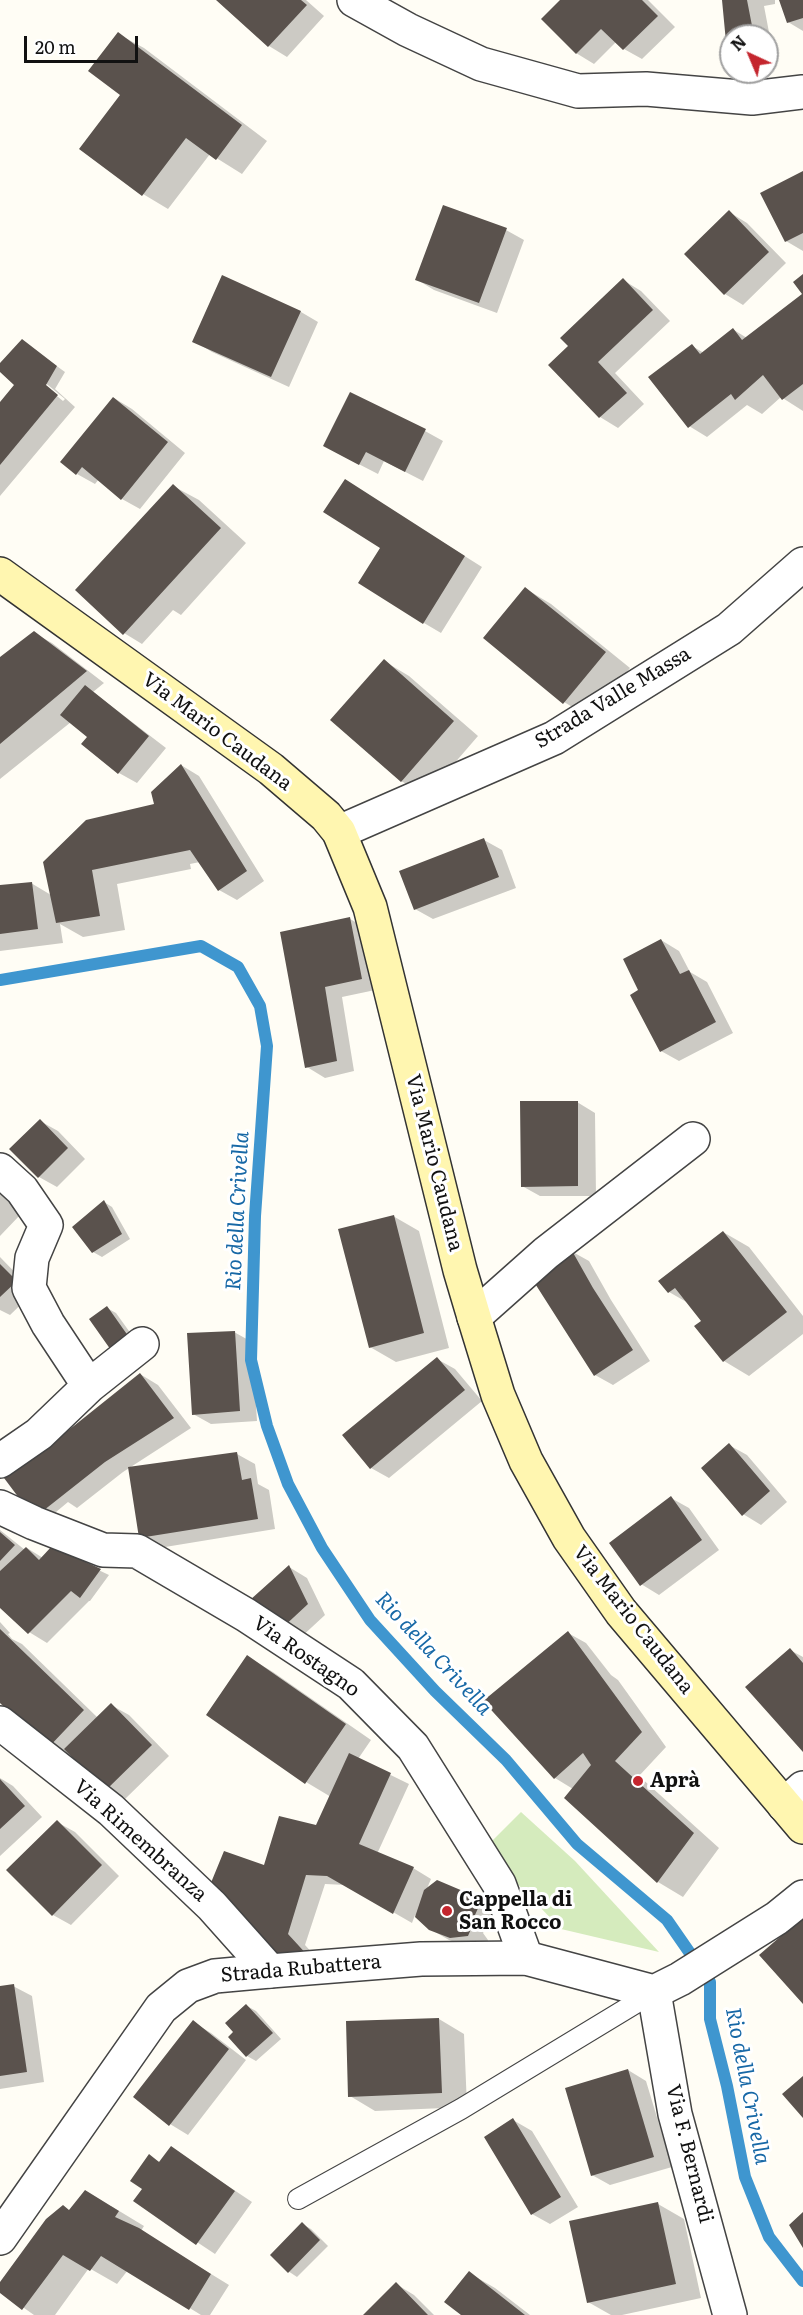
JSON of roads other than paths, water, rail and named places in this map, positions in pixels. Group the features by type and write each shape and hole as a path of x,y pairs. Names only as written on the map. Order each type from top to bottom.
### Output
{"main road":[{"name":"Via Mario Caudana","path":"0,574 271,769 326,816 339,832 370,907 460,1270 498,1395 526,1461 569,1538 621,1612 797,1806"}],"street":[{"path":"354,0 408,30 481,64 578,91 646,89 752,98 803,92"},
{"name":"Strada Valle Massa","path":"339,832 554,738 729,629 803,564"},
{"path":"474,1317 546,1253 693,1139"},
{"path":"0,1170 22,1190 46,1225 32,1258 29,1288 48,1324 89,1386"},
{"path":"0,1461 39,1434 89,1386 142,1344"},
{"name":"Via Rostagno","path":"0,1507 103,1550 137,1551 246,1615 351,1684 413,1747 499,1884 526,1958"},
{"name":"Via Rimembranza","path":"0,1723 111,1810 212,1906 270,1971"},
{"path":"667,1985 777,1918 803,1897"},
{"name":"Strada Rubattera","path":"0,2238 161,2008 188,1986 215,1976 270,1971 421,1959 526,1958 667,1985"},
{"name":"Via F. Bernardi","path":"667,1985 675,2114 730,2315"}],"lane":[{"path":"298,2199 461,2109 667,1985"}],"waterway":[{"name":"Rio della Crivella","path":"0,980 201,946 238,967 260,1006 267,1046 255,1216 251,1360 267,1426 288,1484 322,1548 370,1620 435,1691 506,1760 577,1844 667,1920 710,1982 710,2019 727,2086 745,2177 769,2237 803,2281"}],"place":[{"name":"Aprà","path":"638,1781"},
{"name":"Cappella di San Rocco","path":"447,1911"}]}
